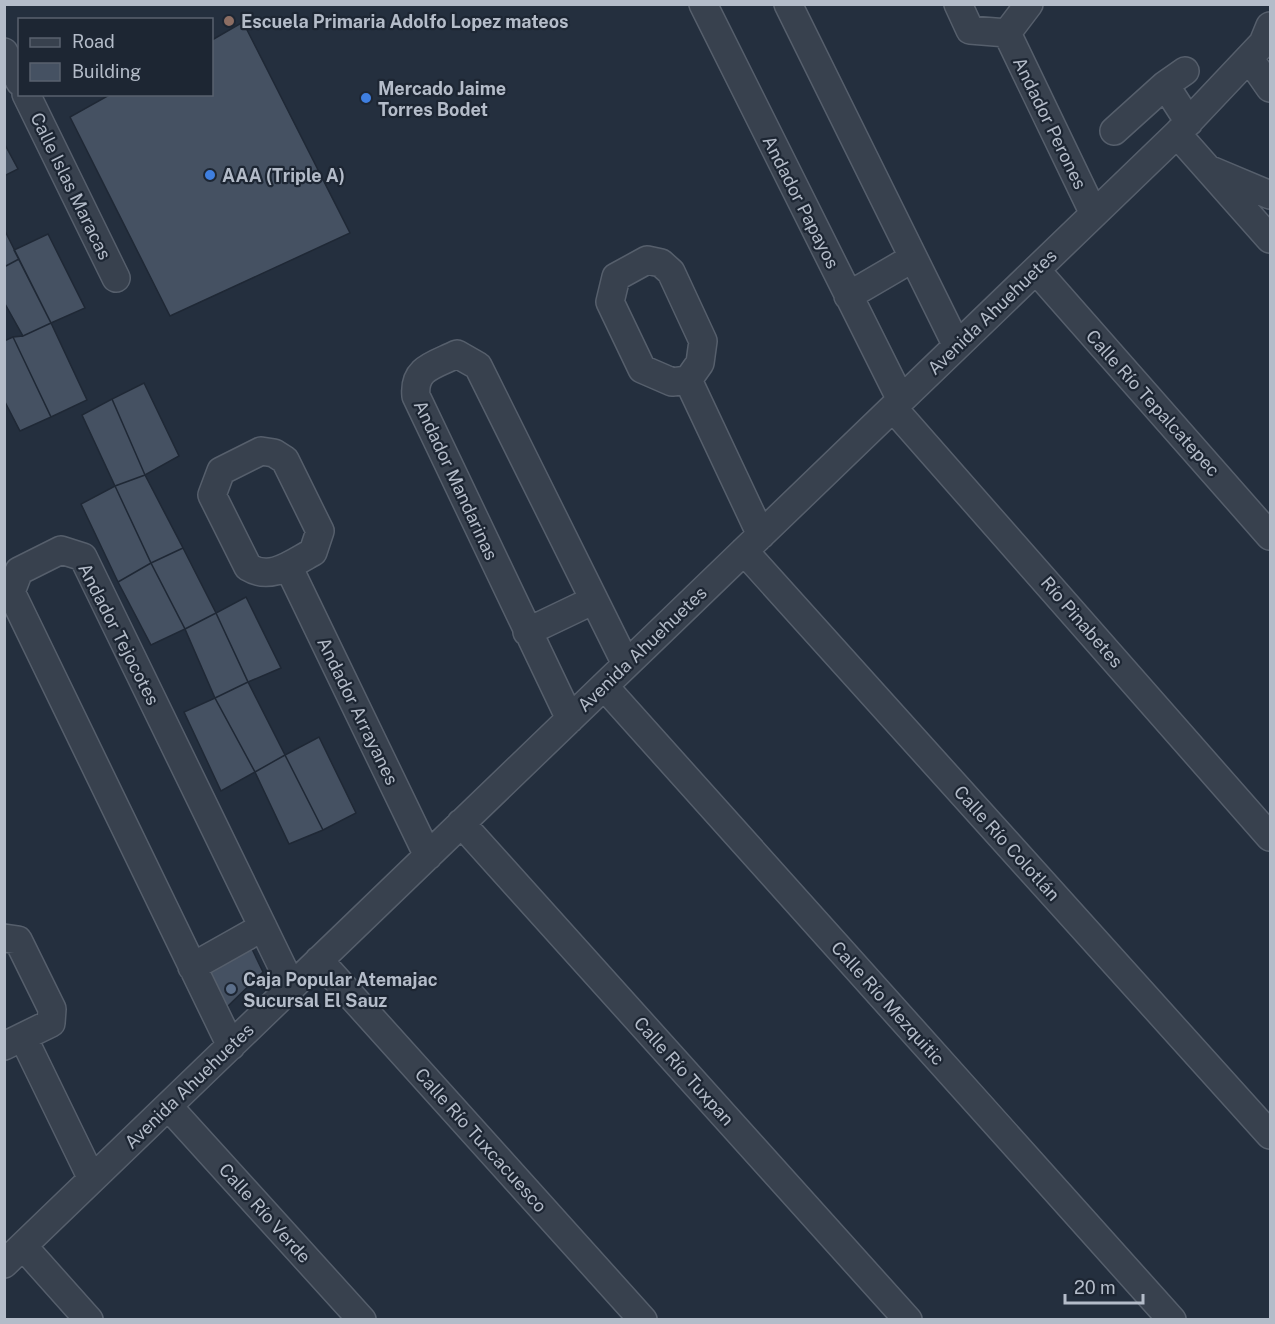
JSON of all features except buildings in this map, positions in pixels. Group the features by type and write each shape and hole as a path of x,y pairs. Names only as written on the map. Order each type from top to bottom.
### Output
{"street":[{"name":"Andador Papayos","path":"703,4 848,296 897,404"},
{"path":"788,4 957,346"},
{"path":"958,4 970,30 1007,33 1029,4"},
{"name":"Avenida Ahuehuetes","path":"14,1255 1183,128 1263,43 1270,26"},
{"name":"Andador Perones","path":"1007,33 1094,214"},
{"path":"4,52 18,78"},
{"path":"1249,58 1270,88"},
{"path":"1114,131 1175,78 1183,128 1208,169 1270,239"},
{"name":"Calle Islas Maracas","path":"27,96 116,278"},
{"path":"1208,169 1270,195"},
{"path":"848,296 913,258"},
{"name":"Calle Río Tepalcatepec","path":"1036,270 1270,536"},
{"name":"Andador Mandarinas","path":"570,719 416,396 414,383 420,373 457,354 478,366 626,664"},
{"name":"Calle Río Colotlán","path":"688,380 752,543 1270,1135"},
{"name":"Río Pinabetes","path":"897,404 1270,837"},
{"path":"261,451 274,453 285,460 320,531 313,552 288,566 273,573 259,573 248,567 212,495 221,471 261,451"},
{"name":"Andador Tejocotes","path":"231,1046 11,592 19,571 61,550 83,557 292,987"},
{"name":"Andador Arrayanes","path":"288,566 428,856"},
{"path":"528,632 594,600"},
{"name":"Calle Río Mezquitic","path":"604,686 1172,1320"},
{"name":"Calle Río Tuxpan","path":"461,823 908,1320"},
{"path":"192,967 263,927"},
{"path":"4,938 18,940 52,1009 51,1023 14,1042 92,1179"},
{"name":"Calle Río Tuxcacuesco","path":"319,960 642,1320"},
{"name":"Calle Río Verde","path":"168,1106 362,1320"},
{"path":"14,1255 89,1320"}],"place":[{"name":"Escuela Primaria Adolfo Lopez mateos","path":"229,21"},
{"name":"Mercado Jaime Torres Bodet","path":"366,98"},
{"name":"AAA (Triple A)","path":"210,175"},
{"name":"Caja Popular Atemajac Sucursal El Sauz","path":"231,989"}]}
